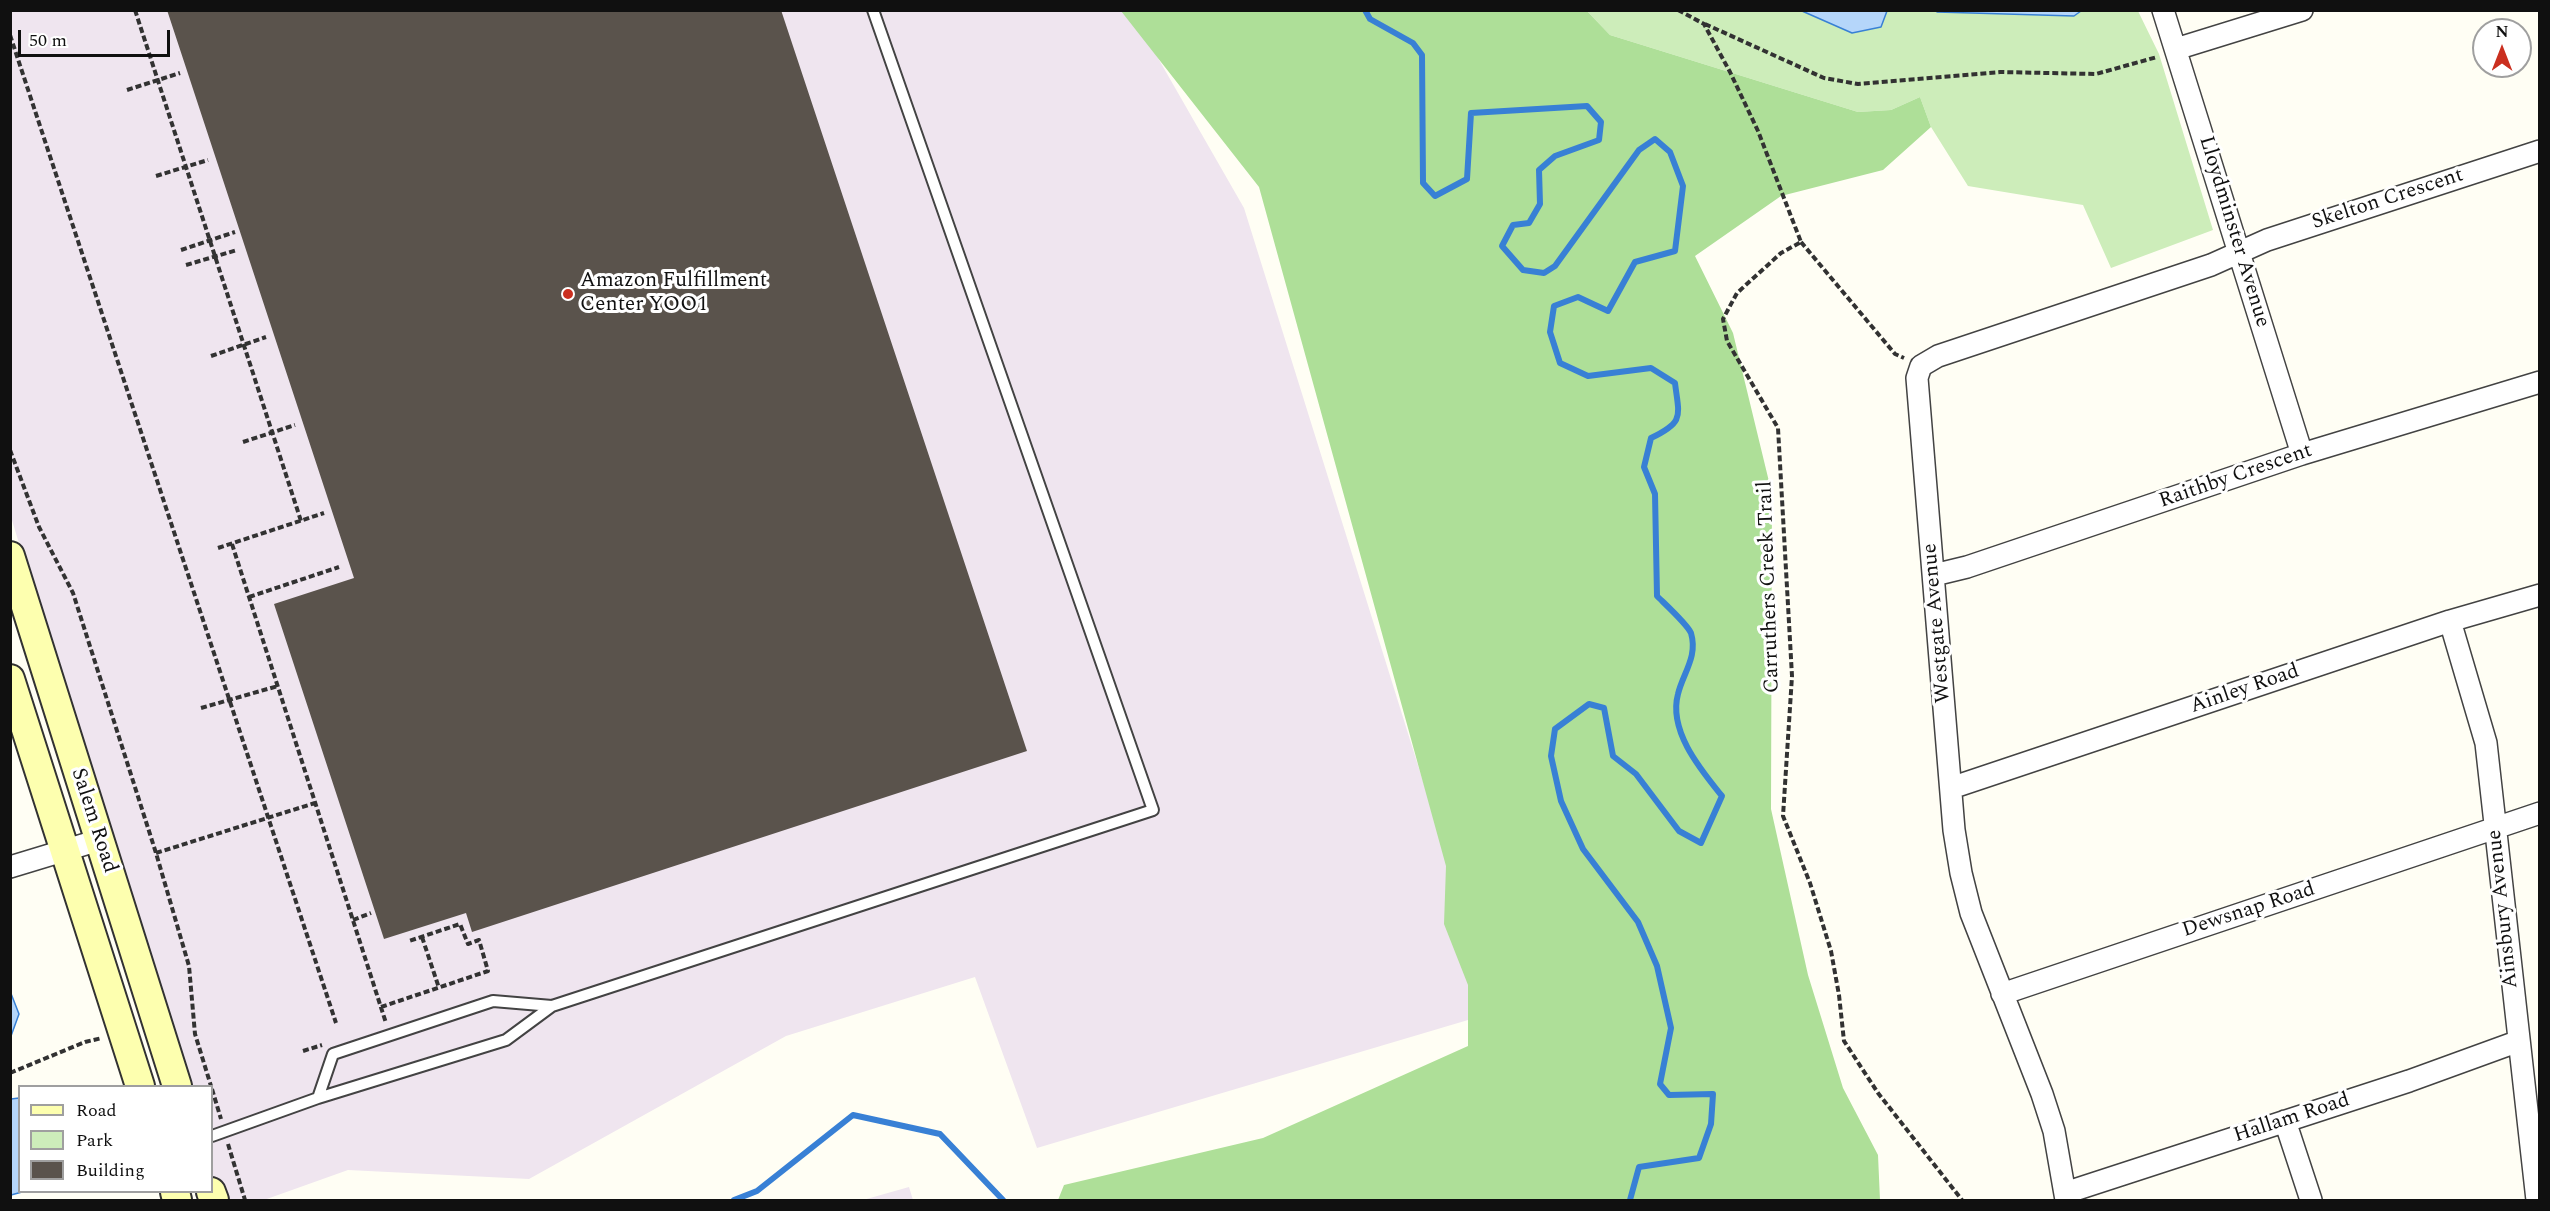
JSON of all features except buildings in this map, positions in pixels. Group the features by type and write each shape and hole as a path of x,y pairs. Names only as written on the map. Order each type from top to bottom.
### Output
{"main road":[{"name":"Salem Road","path":"10,556 177,1085"},
{"name":"Salem Road","path":"10,679 140,1085"}],"street":[{"name":"Lloydminster Avenue","path":"2163,10 2302,454"},
{"path":"2176,49 2302,10"},
{"name":"Skelton Crescent","path":"2239,252 2267,240 2540,151"},
{"path":"1921,366 1938,356 2211,265 2239,252"},
{"name":"Westgate Avenue","path":"1921,366 1917,378 1954,830 1960,873 1971,913 2042,1094 2054,1131 2065,1197"},
{"name":"Raithby Crescent","path":"1934,575 1967,567 2302,454 2540,381"},
{"name":"Ainley Road","path":"1951,788 2450,621 2540,595"},
{"name":"Ainsbury Avenue","path":"2450,621 2486,743 2537,1200"},
{"name":"Dewsnap Road","path":"2002,994 2540,813"},
{"path":"10,867 99,840"},
{"name":"Hallam Road","path":"2065,1197 2519,1041"},
{"path":"2285,1121 2311,1200"}],"lane":[{"path":"213,1136 318,1098 506,1040 552,1006 1153,810 873,10"},
{"path":"318,1098 333,1054 493,1001 552,1006"}],"path":[{"path":"135,10 301,521"},
{"path":"1678,10 1824,78 1858,84 2000,72 2096,74 2150,60 2176,49"},
{"path":"1704,24 1758,131 1801,242 1895,354 1921,366"},
{"path":"10,35 336,1023"},
{"path":"127,90 180,73"},
{"path":"156,176 208,160"},
{"path":"181,250 235,232"},
{"name":"Carruthers Creek Trail","path":"1801,242 1780,252 1737,293 1723,319 1727,341 1778,428 1792,676 1783,816 1810,883 1831,951 1844,1041 1878,1093 1962,1200"},
{"path":"186,265 237,250"},
{"path":"211,356 266,337"},
{"path":"243,442 296,424"},
{"path":"10,450 39,527 74,593 189,966 195,1034 211,1085"},
{"path":"218,548 324,513"},
{"path":"232,544 386,1023 375,1027"},
{"path":"249,597 339,567"},
{"path":"201,708 278,686"},
{"path":"156,853 315,803"},
{"path":"353,920 371,913"},
{"path":"381,1007 488,971 479,940 468,944 460,924 409,941"},
{"path":"422,937 439,988"},
{"path":"10,1073 86,1042 122,1034"},
{"path":"303,1051 324,1044"}],"shaded area":[{"path":"10,11 1131,11 1244,208 1495,1012 1037,1148 975,977 786,1036 529,1179 348,1170 264,1200 219,1200 213,1179 213,1085 184,1085 11,517"},
{"path":"909,1187 913,1200 863,1200"}],"green space":[{"path":"1121,11 1587,11 1610,35 1858,112 1891,110 1920,97 1931,127 1883,170 1781,196 1695,256 1733,333 1772,494 1771,809 1808,975 1843,1088 1878,1155 1880,1200 1058,1200 1064,1185 1263,1138 1468,1046 1468,985 1444,924 1446,866 1259,187"},
{"path":"1587,11 2138,11 2159,54 2213,230 2111,268 2083,205 1968,186 1931,127 1920,97 1891,110 1858,112 1610,35"}],"water":[{"path":"1937,10 2081,11 2074,16 1937,12"},
{"path":"1802,11 1887,11 1881,27 1852,33"},
{"path":"10,991 19,1014 11,1036 10,1036"},
{"path":"18,1098 18,1193 11,1195 11,1099"}],"waterway":[{"path":"1365,10 1370,19 1413,43 1422,55 1423,183 1435,196 1467,179 1471,113 1587,106 1601,122 1599,140 1555,156 1539,170 1540,204 1529,223 1513,225 1502,246 1523,270 1544,273 1555,266 1639,150 1655,139 1670,152 1683,186 1675,251 1635,262 1608,311 1578,297 1554,306 1550,332 1560,363 1588,376 1651,368 1675,383 1678,403 1677,417 1670,427 1651,438 1644,467 1655,494 1657,596 1681,619 1691,633 1693,650 1678,694 1676,708 1678,722 1688,749 1722,796 1701,843 1679,831 1636,774 1613,756 1604,708 1589,704 1555,729 1551,756 1561,801 1583,849 1638,922 1657,966 1671,1028 1660,1084 1669,1095 1713,1094 1711,1124 1699,1158 1639,1167 1630,1200"},
{"path":"734,1200 757,1191 853,1115 940,1134 1003,1200"}],"place":[{"name":"Amazon Fulfillment Center YOO1","path":"568,294"}]}
